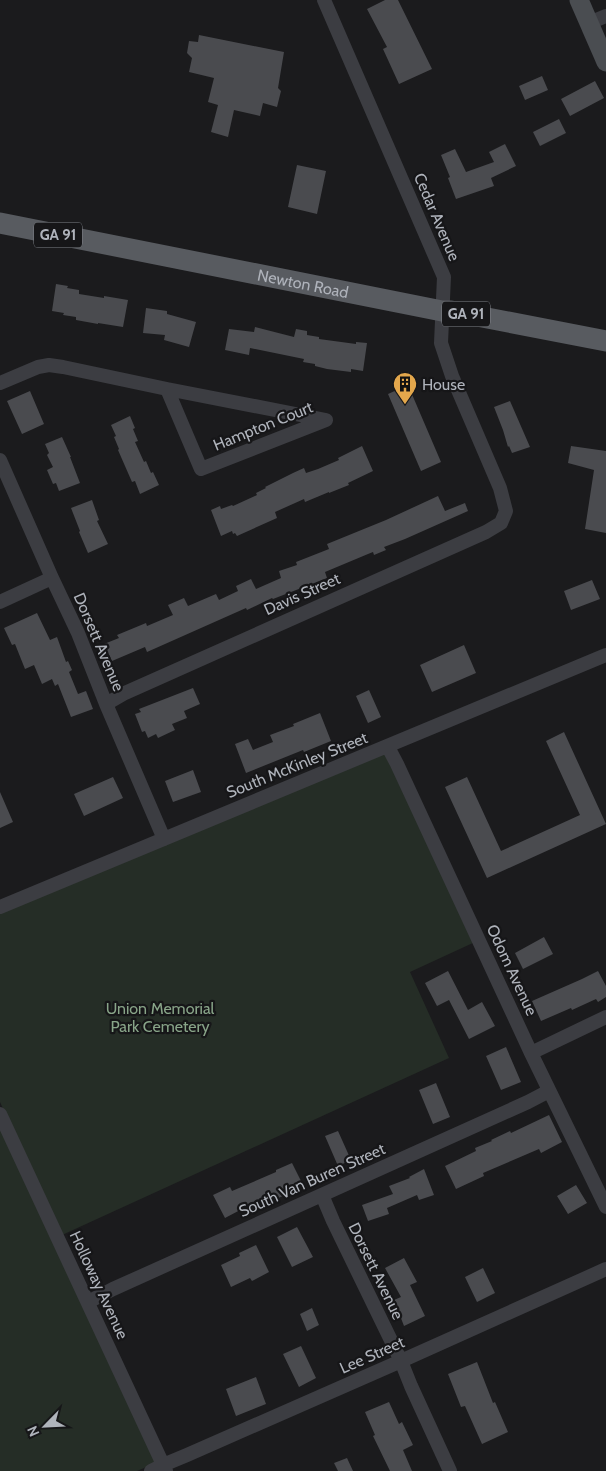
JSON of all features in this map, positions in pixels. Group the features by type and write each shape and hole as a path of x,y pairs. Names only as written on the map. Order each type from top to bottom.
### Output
{"main road":[{"name":"Newton Road","path":"0,223 442,311 451,311 606,341"}],"street":[{"name":"Cedar Avenue","path":"324,0 444,277 441,343 452,376 500,488 506,511"},
{"path":"580,0 598,20 606,62"},
{"name":"Hampton Court","path":"0,383 38,367 49,365 326,420 201,469 167,389"},
{"name":"Dorsett Avenue","path":"0,460 78,633 106,704 164,839"},
{"name":"Davis Street","path":"106,704 125,693 486,532 501,523 506,511"},
{"path":"0,602 52,578"},
{"name":"South McKinley Street","path":"0,907 606,655"},
{"name":"Odom Avenue","path":"388,747 531,1053 606,1207"},
{"path":"531,1053 606,1017"},
{"name":"South Van Buren Street","path":"88,1302 528,1102 549,1090"},
{"name":"Holloway Avenue","path":"0,1114 88,1302 160,1469"},
{"name":"Dorsett Avenue","path":"322,1195 401,1361 410,1386 450,1471"},
{"name":"Lee Street","path":"160,1469 606,1269"}],"green space":[{"name":"Union Memorial Park Cemetery","path":"386,752 475,942 410,972 449,1058 62,1235 0,1102 0,912"},
{"path":"0,1127 156,1463 137,1471 0,1471"}],"building":[{"path":"385,0 398,0 432,69 399,84 383,49 387,47 367,9"},
{"path":"199,35 284,52 278,88 281,91 277,107 263,103 260,116 234,110 228,137 211,132 218,105 208,102 214,78 189,72 192,58 187,53 189,41 198,42"},
{"path":"542,76 548,90 525,100 519,86"},
{"path":"595,81 604,98 570,116 561,99"},
{"path":"559,119 566,133 540,146 533,132"},
{"path":"505,144 516,166 491,178 494,186 456,199 441,155 455,149 466,172 494,162 489,152"},
{"path":"297,165 326,171 317,214 288,207"},
{"path":"56,284 79,290 79,294 128,300 123,327 76,320 76,317 52,311"},
{"path":"146,308 167,311 167,314 196,322 189,347 164,340 165,335 143,333"},
{"path":"255,327 294,337 296,329 307,331 307,335 319,337 319,339 356,344 356,342 367,343 363,371 351,369 351,372 327,369 303,362 304,359 250,348 249,355 225,350 229,329 254,332"},
{"path":"408,385 441,462 421,471 388,394"},
{"path":"30,391 44,424 22,434 7,401"},
{"path":"510,401 530,447 512,453 508,447 494,407"},
{"path":"130,416 138,441 135,442 144,462 146,461 159,485 140,494 135,481 132,482 118,450 114,437 116,436 111,425"},
{"path":"62,437 80,483 59,491 56,483 53,484 47,470 53,467 47,455 49,453 45,444"},
{"path":"362,446 373,471 348,483 349,485 305,502 304,499 275,512 277,518 237,536 232,531 221,536 211,510 220,506 221,509 233,506 257,495 256,493 265,487 293,473 304,468 306,473 318,469 339,460 338,458"},
{"path":"571,446 606,451 606,533 585,529 594,470 568,463"},
{"path":"438,496 445,511 465,503 468,511 384,547 386,550 374,555 373,552 325,572 327,578 272,598 247,610 246,608 147,652 145,647 112,661 104,644 119,638 117,635 146,623 147,626 173,615 168,605 184,598 188,606 216,594 219,600 238,591 236,586 251,579 256,589 281,578 279,571 297,565 296,562 329,549 327,544"},
{"path":"92,500 99,520 97,521 108,544 88,553 71,508"},
{"path":"592,580 600,599 571,610 564,591"},
{"path":"37,613 50,640 57,637 66,662 68,661 72,670 69,672 78,694 86,691 93,709 71,717 58,684 55,686 52,679 42,684 34,665 25,669 15,644 12,645 4,628"},
{"path":"464,645 476,673 432,692 420,665"},
{"path":"193,688 200,704 184,711 187,718 172,724 175,730 158,738 156,734 148,738 145,731 142,732 135,714 141,712 139,709"},
{"path":"369,690 381,717 368,723 356,696"},
{"path":"320,713 331,741 246,773 235,744 248,739 253,750 273,742 270,735"},
{"path":"564,732 606,824 487,878 445,787 467,777 501,851 580,815 546,741"},
{"path":"193,770 201,792 173,802 165,781"},
{"path":"113,777 123,798 84,816 74,794"},
{"path":"0,792 13,822 0,828"},
{"path":"544,937 553,954 523,969 515,953"},
{"path":"448,971 468,1010 482,1002 495,1026 469,1039 449,1000 437,1006 425,983"},
{"path":"598,971 606,986 606,997 598,1002 596,999 541,1021 532,1001"},
{"path":"506,1047 521,1082 501,1090 486,1056"},
{"path":"436,1083 450,1117 433,1124 419,1090"},
{"path":"549,1115 562,1142 541,1153 539,1149 483,1173 484,1176 456,1189 445,1166 476,1151 475,1148 491,1140"},
{"path":"338,1131 351,1160 338,1166 325,1136"},
{"path":"292,1163 304,1187 246,1212 244,1208 225,1218 213,1195 230,1187 232,1191"},
{"path":"424,1169 434,1195 419,1200 417,1195 387,1208 389,1214 368,1221 362,1205 393,1194 389,1186 410,1178"},
{"path":"576,1185 587,1203 568,1214 557,1196"},
{"path":"297,1227 313,1257 292,1267 277,1237"},
{"path":"256,1245 269,1272 252,1281 250,1278 231,1287 221,1265 240,1256 239,1253"},
{"path":"404,1258 417,1282 410,1285 425,1316 404,1326 394,1300 401,1297 385,1268"},
{"path":"483,1268 495,1293 477,1302 465,1277"},
{"path":"312,1308 319,1325 307,1331 300,1314"},
{"path":"301,1346 316,1378 299,1387 283,1354"},
{"path":"477,1362 493,1403 495,1402 508,1432 482,1444 465,1406 461,1407 448,1374"},
{"path":"256,1377 266,1404 236,1416 226,1389"},
{"path":"389,1402 399,1424 402,1422 413,1445 403,1450 412,1471 390,1471 373,1436 375,1435 365,1412"},
{"path":"347,1458 353,1471 338,1471 334,1463"}],"place":[{"name":"House","path":"405,405"}]}
